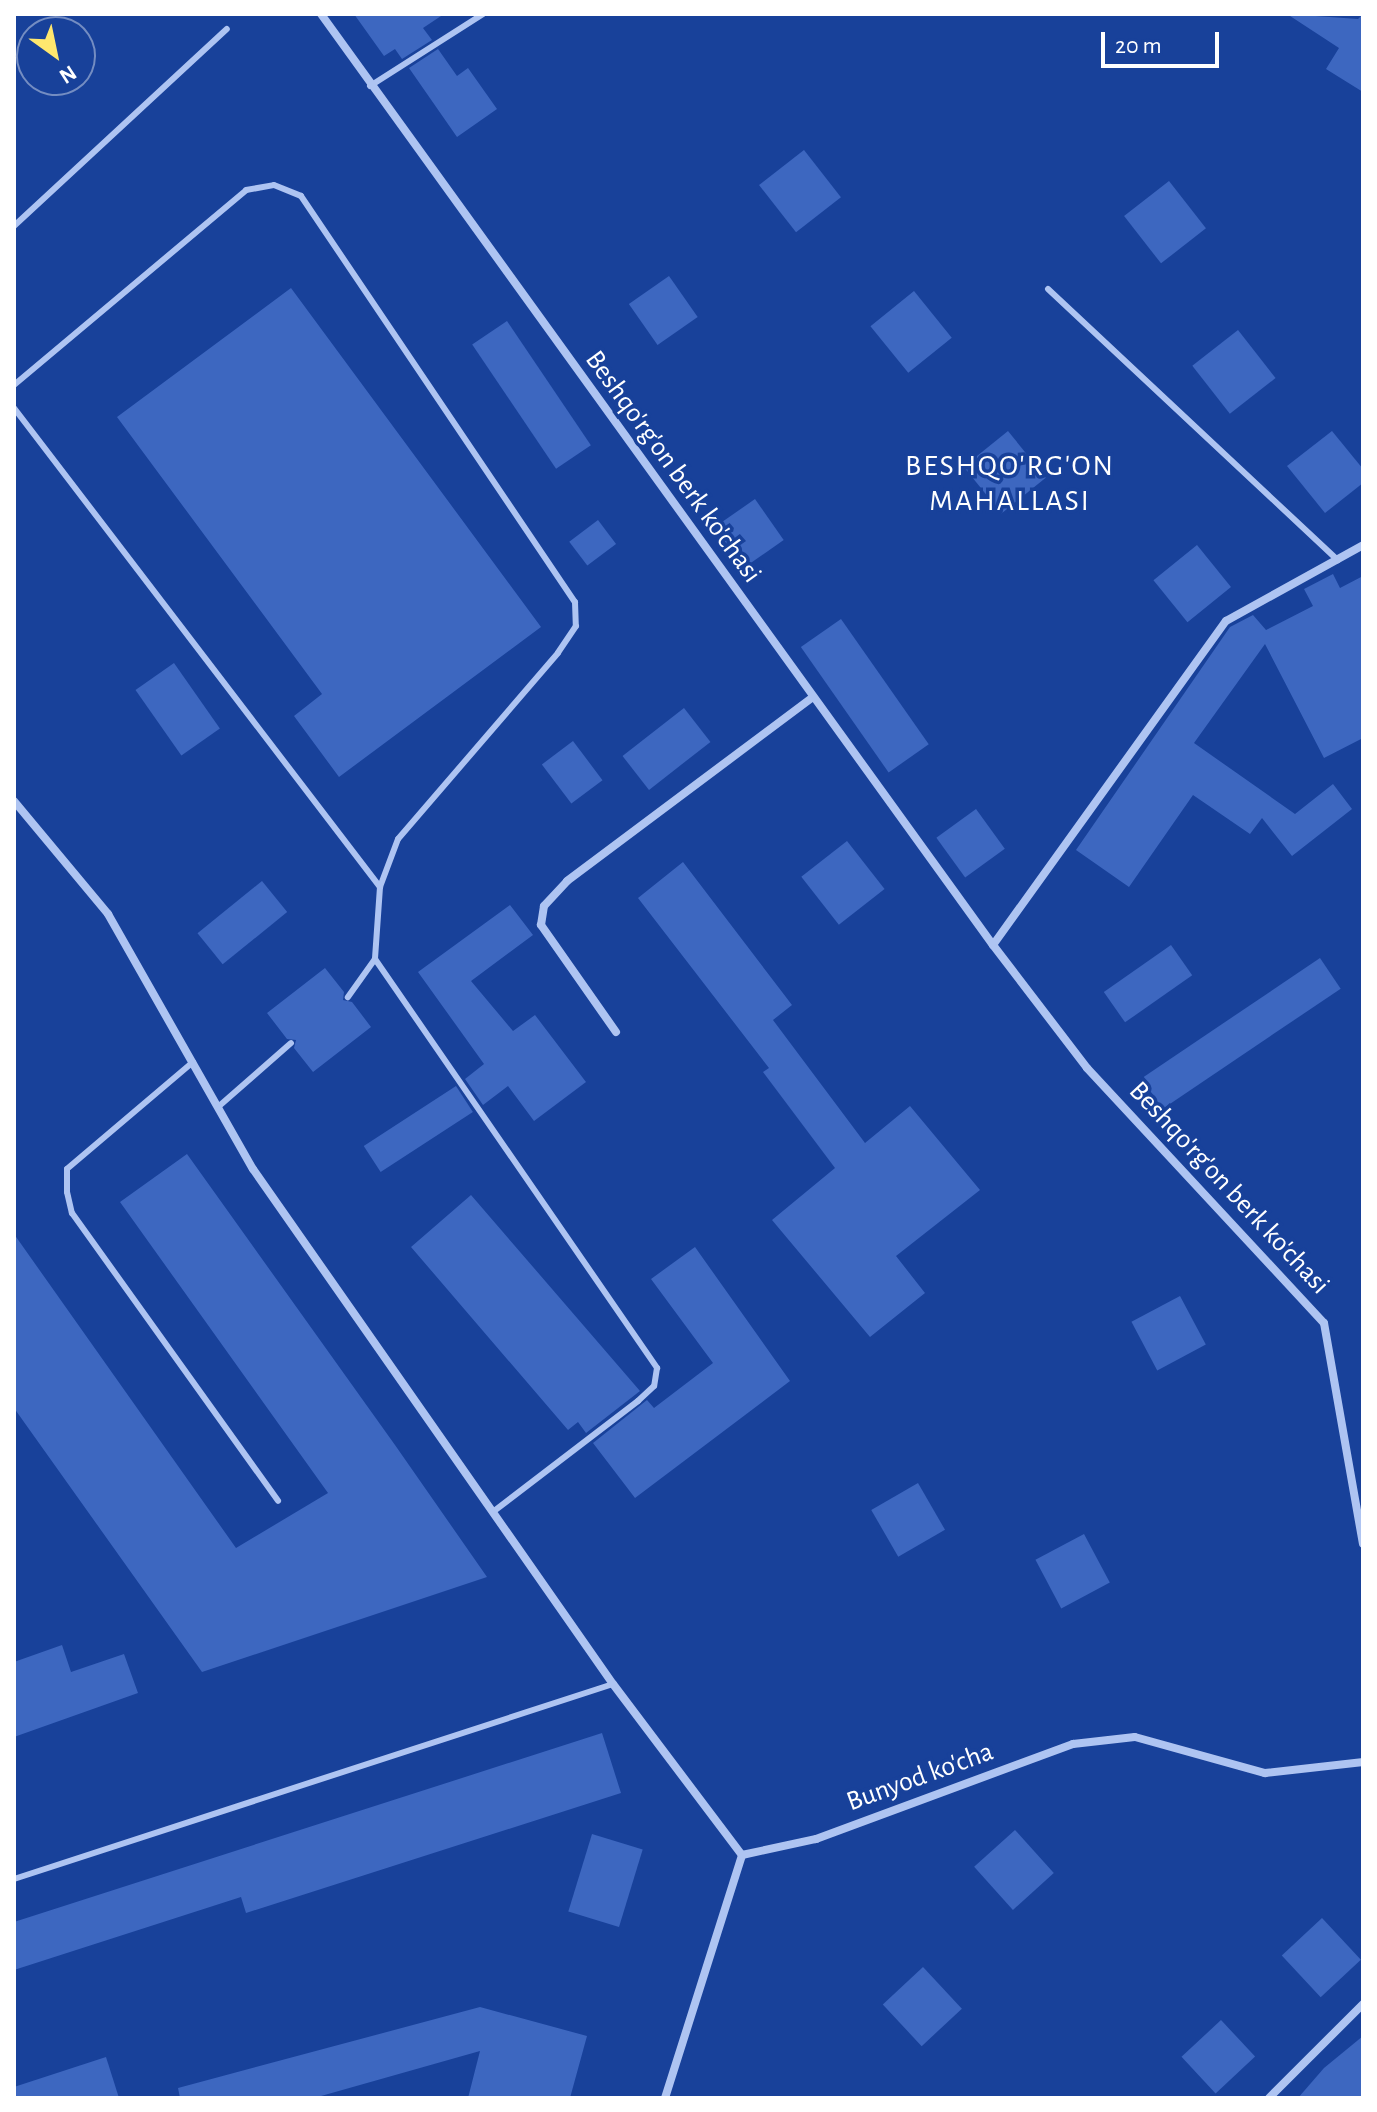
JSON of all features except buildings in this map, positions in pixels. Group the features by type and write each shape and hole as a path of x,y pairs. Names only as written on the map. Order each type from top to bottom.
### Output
{"street":[{"name":"Beshqo'rg'on berk ko'chasi","path":"321,14 370,86 993,945 1087,1068 1324,1323 1363,1544"},
{"path":"993,945 1226,621 1363,545"},
{"path":"616,1032 541,925 544,906 567,881 813,697"},
{"path":"14,801 108,914 253,1169 613,1684 742,1855 665,2098"},
{"name":"Bunyod ko'cha","path":"742,1855 816,1839 1073,1744 1135,1737 1265,1773 1363,1762"},
{"path":"1269,2098 1363,2004"}],"lane":[{"path":"370,86 483,14"},
{"path":"14,226 227,29"},
{"path":"14,385 246,190 274,185 301,196 575,602 576,626 558,653 398,839 380,887 375,959 348,997"},
{"path":"1048,289 1338,560"},
{"path":"14,408 380,887"},
{"path":"375,959 657,1368 654,1386 638,1401 493,1512"},
{"path":"218,1107 291,1043"},
{"path":"193,1062 67,1169 67,1192 72,1213 278,1501"},
{"path":"14,1879 613,1684"}],"district":[{"name":"BESHQO'RG'ON MAHALLASI","path":"1010,483"}]}
